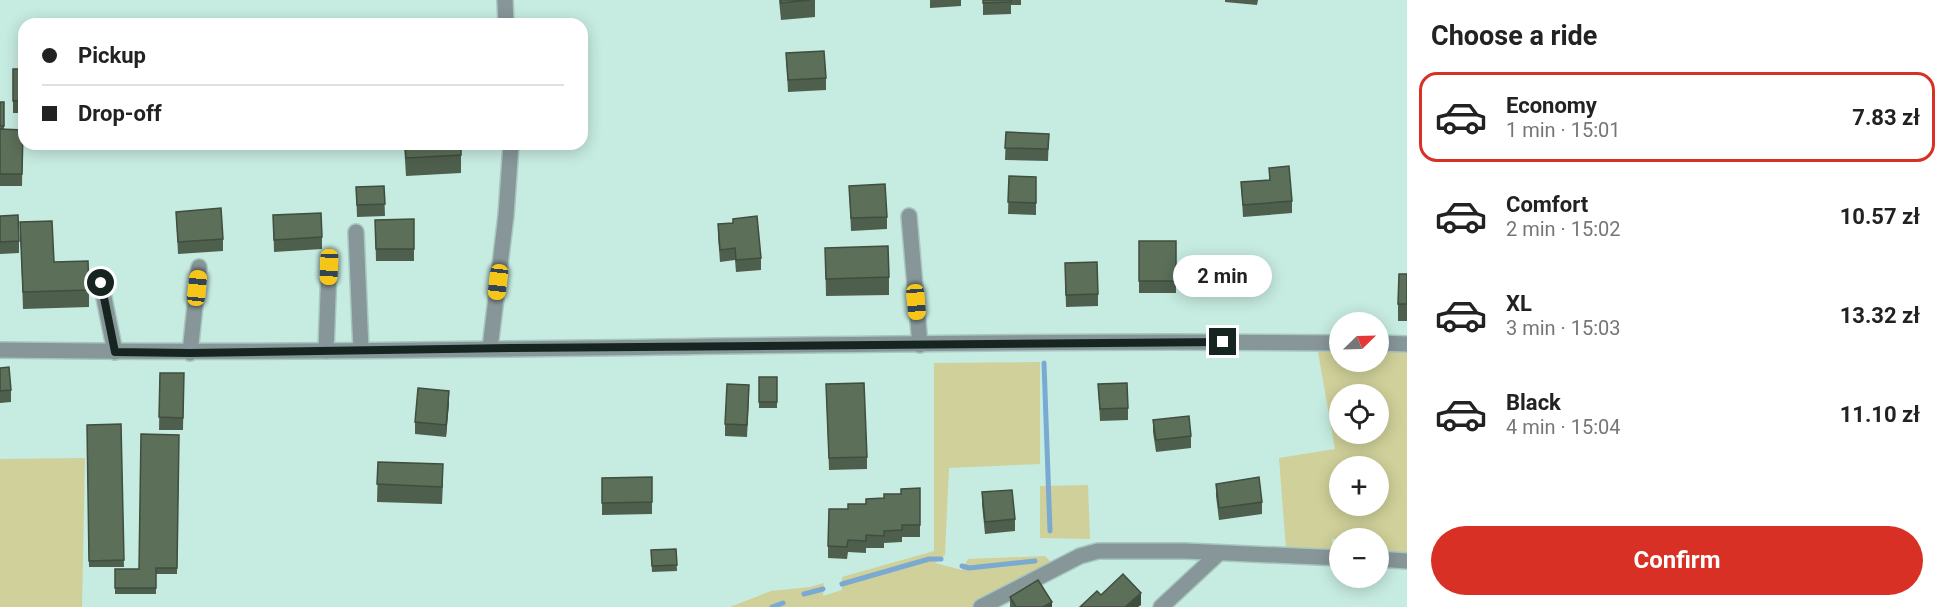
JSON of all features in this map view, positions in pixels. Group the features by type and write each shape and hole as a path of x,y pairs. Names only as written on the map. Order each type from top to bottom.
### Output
{"street":[{"path":"505,0 506,18"},
{"path":"490,348 506,215 510,150"},
{"path":"909,216 920,345"},
{"path":"356,232 361,350"},
{"path":"190,353 199,267"},
{"path":"326,351 329,267"},
{"path":"101,283 115,352"},
{"path":"0,350 190,353 490,348 1329,343"},
{"path":"1389,343 1407,344"},
{"path":"981,607 1090,552 1185,551 1329,558"},
{"path":"1161,607 1218,554"},
{"path":"1389,560 1407,561"}],"green space":[{"path":"1407,351 1407,554 1389,553 1389,528 1329,528 1329,551 1286,549 1279,458 1335,449 1334,444 1389,444 1389,384 1329,384 1329,415 1318,352 1329,352 1329,372 1389,372 1389,352"},
{"path":"1040,362 1040,464 949,468 945,555 935,563 962,570 968,559 1045,556 1050,561 1051,567 971,607 730,607 771,591 810,587 824,583 823,596 842,590 842,577 934,551 934,363"},
{"path":"85,458 82,607 0,607 0,459"},
{"path":"1088,485 1090,539 1040,538 1040,486"}],"building":[{"path":"781,0 810,0 781,3"},
{"path":"983,0 1011,0 1011,2 983,3"},
{"path":"824,51 826,78 788,80 786,53"},
{"path":"13,69 18,69 18,101 13,101"},
{"path":"0,102 4,102 4,126 0,126"},
{"path":"0,129 18,130 18,150 23,150 22,174 0,174"},
{"path":"1006,132 1049,134 1048,149 1005,148"},
{"path":"405,150 461,150 461,155 406,158"},
{"path":"1289,166 1292,201 1243,205 1241,182 1270,180 1269,168"},
{"path":"1009,176 1036,177 1036,203 1008,202"},
{"path":"885,184 887,217 851,218 849,186"},
{"path":"384,186 385,204 357,205 356,187"},
{"path":"221,208 223,239 178,242 176,212"},
{"path":"321,213 322,237 274,240 273,215"},
{"path":"18,215 19,241 0,242 0,216"},
{"path":"757,216 761,258 736,260 735,248 720,250 718,224 733,223 733,219"},
{"path":"414,219 414,249 376,249 375,220"},
{"path":"52,221 54,262 88,261 89,290 23,292 20,222"},
{"path":"1139,241 1176,241 1176,281 1139,281"},
{"path":"888,246 889,277 826,279 825,248"},
{"path":"1097,262 1098,294 1066,295 1065,263"},
{"path":"1399,274 1407,274 1407,304 1398,304"},
{"path":"9,367 11,390 0,391 0,368"},
{"path":"160,373 184,373 183,418 159,417"},
{"path":"759,377 777,377 777,402 759,402"},
{"path":"864,383 867,457 829,458 826,384"},
{"path":"1127,383 1128,408 1100,409 1098,384"},
{"path":"727,384 749,385 747,425 725,424"},
{"path":"418,388 449,391 446,425 415,422"},
{"path":"1189,416 1191,436 1156,440 1153,420"},
{"path":"121,424 124,560 89,561 87,425"},
{"path":"141,434 179,435 177,568 156,568 156,588 115,588 115,569 139,569"},
{"path":"378,462 443,464 442,487 377,484"},
{"path":"652,477 652,502 602,503 602,478"},
{"path":"1259,477 1262,502 1219,508 1216,484"},
{"path":"920,488 920,525 902,525 902,530 884,531 884,536 866,535 866,541 848,540 847,547 828,546 829,509 848,509 848,504 866,504 866,499 884,498 884,494 901,494 901,489"},
{"path":"1012,490 1015,519 985,522 982,492"},
{"path":"676,549 677,565 652,566 651,550"},
{"path":"1123,574 1141,593 1125,607 1080,607 1097,591 1101,595"},
{"path":"1038,580 1052,602 1043,607 1016,607 1010,597"}],"waterway":[{"path":"1044,363 1050,531"},
{"path":"842,584 929,559 941,559"},
{"path":"962,566 969,568 1035,561"},
{"path":"804,594 823,589"},
{"path":"772,607 783,603"}],"route":[{"path":"101,283 115,352 1223,342"}]}
